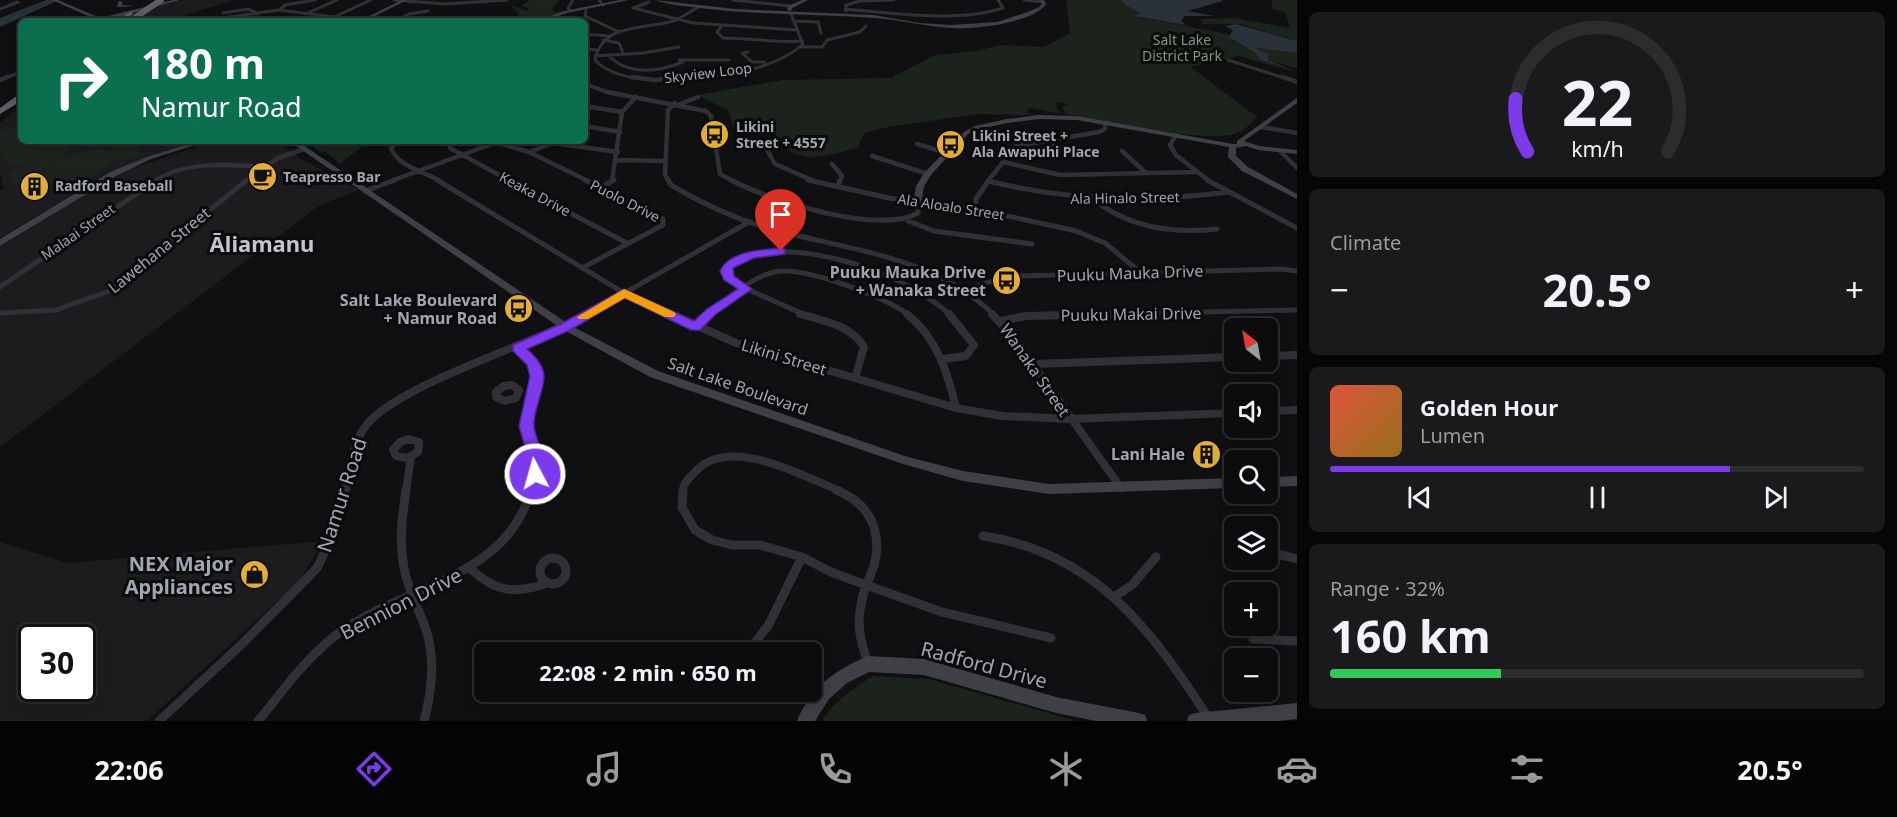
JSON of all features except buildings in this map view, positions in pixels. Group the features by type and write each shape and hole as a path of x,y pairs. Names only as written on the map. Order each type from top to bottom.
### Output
{"highway":[{"path":"124,18 149,0"},
{"path":"134,18 161,0"},
{"path":"0,103 18,90"},
{"path":"0,112 18,99"}],"street":[{"path":"45,0 55,2 91,18"},
{"path":"120,2 118,6 161,0"},
{"path":"102,18 169,0"},
{"path":"103,18 178,0"},
{"path":"279,10 285,5 315,0"},
{"path":"306,14 337,0"},
{"path":"226,18 279,10 334,17 371,0"},
{"path":"394,0 434,4 507,0"},
{"path":"367,18 404,0"},
{"path":"430,18 428,7 440,0"},
{"path":"470,3 474,0"},
{"path":"571,11 568,8 573,0"},
{"path":"549,18 603,3 629,0"},
{"path":"657,0 698,7 790,10 940,26 982,26 1000,23 1043,6 1042,1 1026,0"},
{"path":"732,0 790,10 806,0"},
{"path":"845,9 846,5 854,2 894,0"},
{"path":"845,9 920,15 984,13 1003,8 998,0"},
{"path":"0,9 18,2"},
{"path":"649,2 633,8 675,20 722,27 797,30"},
{"path":"679,47 595,56 603,40 610,36 675,20 698,7"},
{"path":"223,12 248,9 260,14"},
{"path":"845,9 849,15"},
{"path":"586,10 585,17 587,18"},
{"path":"790,10 802,41 801,47"},
{"path":"401,18 409,14 428,11"},
{"path":"588,18 619,32"},
{"path":"793,21 818,22 821,33"},
{"name":"Skyview Loop","path":"595,56 596,62 607,69 654,80 751,68 779,61 801,47 822,47 827,40 859,33 866,26"},
{"path":"722,27 717,32 723,38 746,38 773,43 802,41"},
{"path":"588,34 610,36"},
{"path":"603,40 620,43 623,53"},
{"path":"588,49 597,50"},
{"path":"736,53 748,52"},
{"path":"742,53 755,62 779,61"},
{"path":"608,55 614,62 643,71 665,69 683,62 679,60 706,58 729,60"},
{"path":"1228,60 1297,82"},
{"path":"0,79 18,73"},
{"path":"588,85 607,92 703,108 710,114 720,174 726,179 783,202 879,223 908,221 934,231 1032,244"},
{"path":"600,188 614,180 622,112 636,97"},
{"path":"678,104 698,97"},
{"path":"1297,100 1235,144 1232,157 1240,166 1297,197"},
{"name":"Wanaka Street","path":"678,104 668,110 665,174 671,185 747,223 901,261 948,281 965,291 1001,321 1121,488"},
{"path":"588,106 622,112"},
{"path":"908,221 917,215 920,186 947,153 972,129 1007,121 1060,117 1297,152"},
{"path":"976,209 977,197 1018,145 1099,132 1105,129 1105,123"},
{"path":"1261,126 1297,133"},
{"path":"588,127 620,132"},
{"path":"1176,135 1170,145 1172,151 1195,172 1297,228"},
{"path":"1043,140 1065,153"},
{"path":"0,243 89,187 143,161 196,144"},
{"name":"Salt Lake Boulevard","path":"296,144 365,191 384,201 566,327 654,374 908,461 963,476 1049,489 1224,483"},
{"name":"Likini Street","path":"395,144 392,148 393,154 419,171 624,293 736,343 957,408 1002,416 1070,419 1224,413"},
{"name":"Keaka Drive","path":"449,144 450,148 461,155 627,243"},
{"path":"365,191 493,144"},
{"name":"Puolo Drive","path":"505,144 529,152 665,222 582,268"},
{"path":"529,152 550,144"},
{"path":"560,144 618,152"},
{"path":"918,144 947,153"},
{"name":"Ala Aloalo Street","path":"765,146 769,158 785,171 804,178 918,202 976,209 1084,234 1105,243 1140,273"},
{"name":"Lawehana Street","path":"0,313 51,312 76,306 109,291 263,167 278,158 304,149"},
{"path":"1122,151 1145,172"},
{"path":"1280,151 1297,168"},
{"path":"872,156 928,174"},
{"path":"617,160 665,160"},
{"path":"1003,162 1053,174 1195,172"},
{"path":"832,164 842,176 838,186"},
{"name":"Malaai Street","path":"0,287 163,176 199,166 263,167"},
{"name":"Ala Hinalo Street","path":"988,181 1048,196 1094,200 1192,197 1228,192"},
{"path":"1094,200 1112,214 1133,223 1188,230 1217,229"},
{"name":"Namur Road","path":"159,721 243,644 317,568 334,532 358,441 363,429 379,412 396,401 490,357 518,348 566,327 747,223"},
{"path":"855,378 864,348 857,335 842,327 800,314 746,289 729,278 727,268 751,255 769,252 801,254 883,275 922,293 945,310 974,345 973,350 964,357 943,359"},
{"name":"Puuku Mauka Drive","path":"965,291 1004,278 1281,269 1297,271"},
{"path":"696,327 711,311 767,274 785,271 866,291 893,304 916,320 927,332 950,374 957,408"},
{"name":"Puuku Makai Drive","path":"1001,321 1026,316 1297,310"},
{"name":"Bennion Drive","path":"258,721 327,642 341,632 471,569 510,533 530,496 535,474 535,454 526,426 537,376 534,364 518,348"},
{"path":"1278,356 1297,355"},
{"path":"1034,364 1224,357"},
{"path":"520,393 532,393"},
{"path":"1278,411 1297,410"},
{"path":"868,664 859,638 858,612 866,585 876,566 879,546 873,522 849,495 749,456 723,457 700,466 683,485 682,507 695,530 712,540 732,545 760,545 802,557 831,572 866,585 942,612 1051,638"},
{"path":"411,457 401,530 403,563 427,634 432,660 431,699 424,721"},
{"path":"1278,482 1297,481"},
{"path":"982,536 1021,542 1048,552 1083,571 1114,597 1171,659 1202,720 1297,711"},
{"path":"1278,554 1297,559"},
{"path":"755,642 768,626 802,557"},
{"path":"1114,597 1132,585 1156,557"},
{"path":"471,569 485,584 506,592 524,593 548,583"},
{"path":"1252,639 1297,641"},
{"name":"Radford Drive","path":"805,721 823,693 841,677 868,664 924,667 1056,705 1139,721"}],"shaded area":[{"path":"46,0 59,0 0,27 0,18"},
{"path":"182,0 235,0 175,18 112,18"},
{"path":"1122,0 1223,1 1188,11 1214,16 1185,16 1181,21 1184,25 1135,16 1139,13 1124,4"},
{"path":"1236,24 1297,41 1297,53 1256,48 1268,54 1268,60 1297,72 1259,59 1256,53 1228,37 1233,30 1225,26"},
{"path":"18,111 18,144 186,144 107,173 0,238 0,191 4,189 0,172 0,123 13,112"},
{"path":"205,144 282,144 296,156 359,190 320,205 0,447 0,247 95,187 127,170"},
{"path":"324,541 299,581 147,721 0,721 0,542 68,563"}],"green space":[{"path":"530,0 559,0 553,8 554,12 568,11 545,18 517,18 518,13 512,7 527,11 528,9 521,6"},
{"name":"Salt Lake District Park","path":"1066,0 1122,0 1124,4 1139,13 1135,15 1138,17 1228,34 1232,40 1257,53 1259,59 1297,73 1239,56 1191,67 1257,117 1242,131 1226,135 1182,134 1066,114 1062,108 1069,104 1056,102 1057,109 1063,114 1029,108 1026,113 1035,115 976,114 888,127 864,133 858,148 813,157 795,154 787,149 811,146 808,143 775,137 774,133 733,126 728,110 696,95 783,80 891,78 935,55 977,51 1001,45 1044,47 1070,33"},
{"path":"1272,0 1297,0 1297,41 1241,24 1203,24 1200,19 1235,18 1290,28 1285,12 1272,9"},
{"path":"1256,48 1297,53 1297,69 1267,59 1268,54"},
{"path":"18,126 18,144 65,144 71,151 49,161 96,149 113,152 113,144 137,144 139,156 114,161 81,184 15,184 8,172 34,165 15,165 5,161 1,151 0,131"},
{"path":"309,144 365,144 340,164 325,151 321,152"},
{"path":"873,676 929,679 1076,721 822,721 838,701"}],"slow traffic":[{"path":"583,317 624,293 670,314"}],"place":[{"name":"Likini Street + 4557","path":"715,135"},
{"name":"Likini Street + Ala Awapuhi Place","path":"951,144"},
{"name":"Teapresso Bar","path":"262,177"},
{"name":"Radford Baseball","path":"34,186"},
{"name":"Puuku Mauka Drive + Wanaka Street","path":"1007,281"},
{"name":"Salt Lake Boulevard + Namur Road","path":"518,309"},
{"name":"Lani Hale","path":"1206,454"},
{"name":"NEX Major Appliances","path":"254,575"}],"district":[{"name":"Āliamanu","path":"262,244"}],"route":[{"path":"535,474 535,454 526,426 537,376 534,364 518,348 566,327 624,293 696,327 711,311 746,289 729,278 726,274 728,266 751,255 781,251"}]}
